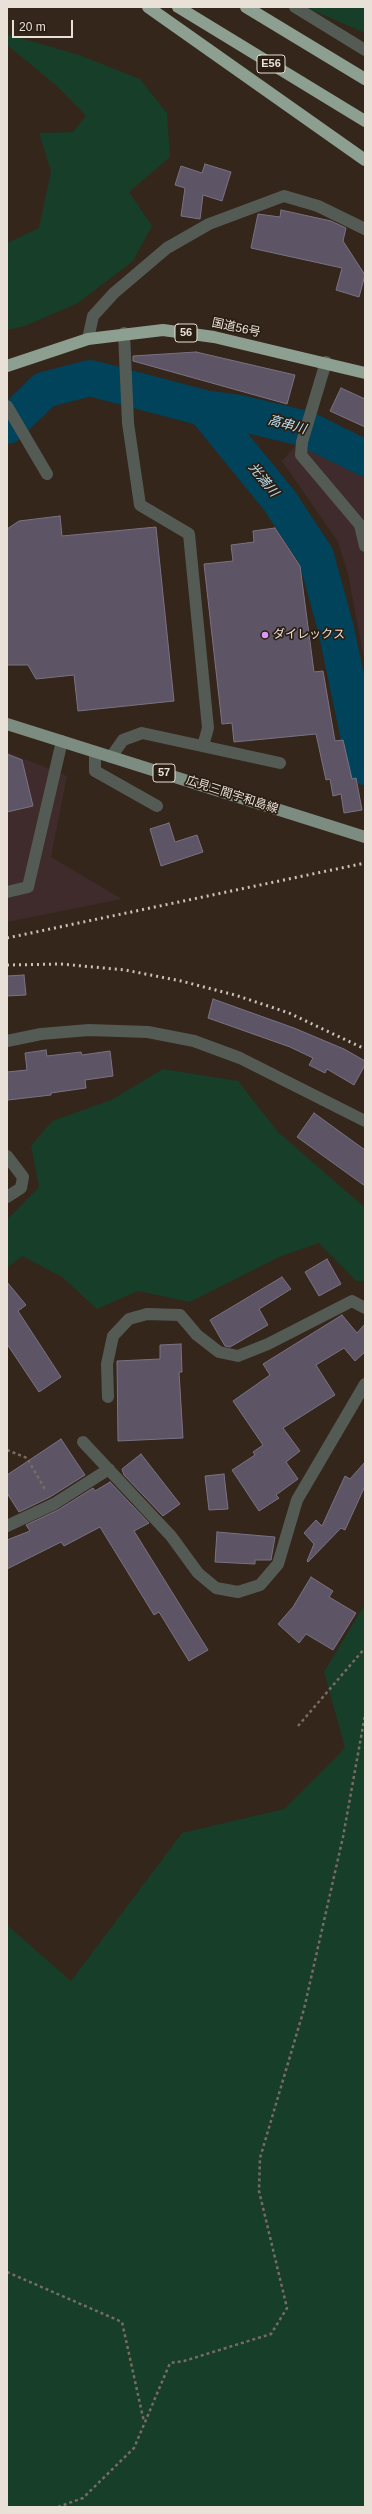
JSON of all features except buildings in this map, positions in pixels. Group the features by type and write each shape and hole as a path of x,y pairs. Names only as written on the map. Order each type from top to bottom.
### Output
{"highway":[{"path":"148,7 365,160"},
{"name":"E56","path":"178,7 365,121"},
{"path":"246,7 365,79"},
{"name":"国道56号","path":"7,366 88,339 124,333 163,330 214,336 326,362 365,373"}],"main road":[{"name":"広見三間宇和島線","path":"7,724 365,837"}],"street":[{"path":"295,7 365,50"},
{"path":"88,339 93,316 114,293 167,248 209,224 284,196 318,206 365,229"},
{"path":"124,333 127,412 140,505 189,534 208,728 203,746"},
{"path":"326,362 302,442 301,455 360,525 365,546"},
{"path":"7,406 47,474"},
{"path":"111,757 123,740 142,734 280,763"},
{"path":"7,892 28,887 62,741"},
{"path":"94,752 95,771 157,806"},
{"path":"7,1041 41,1034 89,1030 148,1032 194,1041 240,1058 365,1121"},
{"path":"7,1156 23,1177 21,1188 7,1197"},
{"path":"108,1397 107,1364 113,1336 129,1319 147,1314 180,1315 197,1335 219,1352 238,1356 268,1344 352,1301 365,1308"},
{"path":"83,1442 170,1536 198,1573 216,1588 238,1592 260,1585 278,1564 297,1500 365,1384"},
{"path":"7,1526 54,1504 109,1469"}],"path":[{"path":"7,1450 27,1458 54,1504"},
{"path":"298,1726 365,1648"},
{"path":"58,2507 83,2498 134,2448 170,2363 184,2361 271,2334 288,2308 259,2191 260,2158 304,2009 343,1837 365,1715"},
{"path":"7,2272 122,2322 144,2423"}],"shaded area":[{"path":"297,444 340,461 365,476 365,663 348,574 338,542 282,461"},
{"path":"7,752 67,776 51,857 122,899 7,922"}],"green space":[{"path":"305,7 365,7 365,33"},
{"path":"7,34 79,55 140,79 167,113 170,157 129,192 152,226 133,261 78,303 25,326 7,330 7,243 39,228 51,171 39,133 73,132 86,116 58,87 7,45"},
{"path":"163,1069 238,1081 278,1132 365,1208 365,1281 356,1281 319,1243 279,1257 190,1302 138,1291 97,1309 62,1277 22,1256 7,1268 7,1220 39,1187 31,1146 52,1121 111,1100"},
{"path":"365,1604 365,2507 7,2507 7,1925 71,1981 182,1833 284,1809 345,1748 324,1672"}],"waterway":[{"name":"光満川","path":"7,426 44,390 90,378 204,408 240,413 306,429 365,458"},
{"name":"光満川","path":"204,408 279,500 316,556 336,629 365,767"}],"railway":[{"path":"7,938 365,863"},
{"path":"7,965 61,964 125,970 181,981 235,995 289,1013 365,1049"}],"place":[{"name":"ダイレックス","path":"265,635"}],"water label":[{"name":"高串川","path":"287,425"}]}
